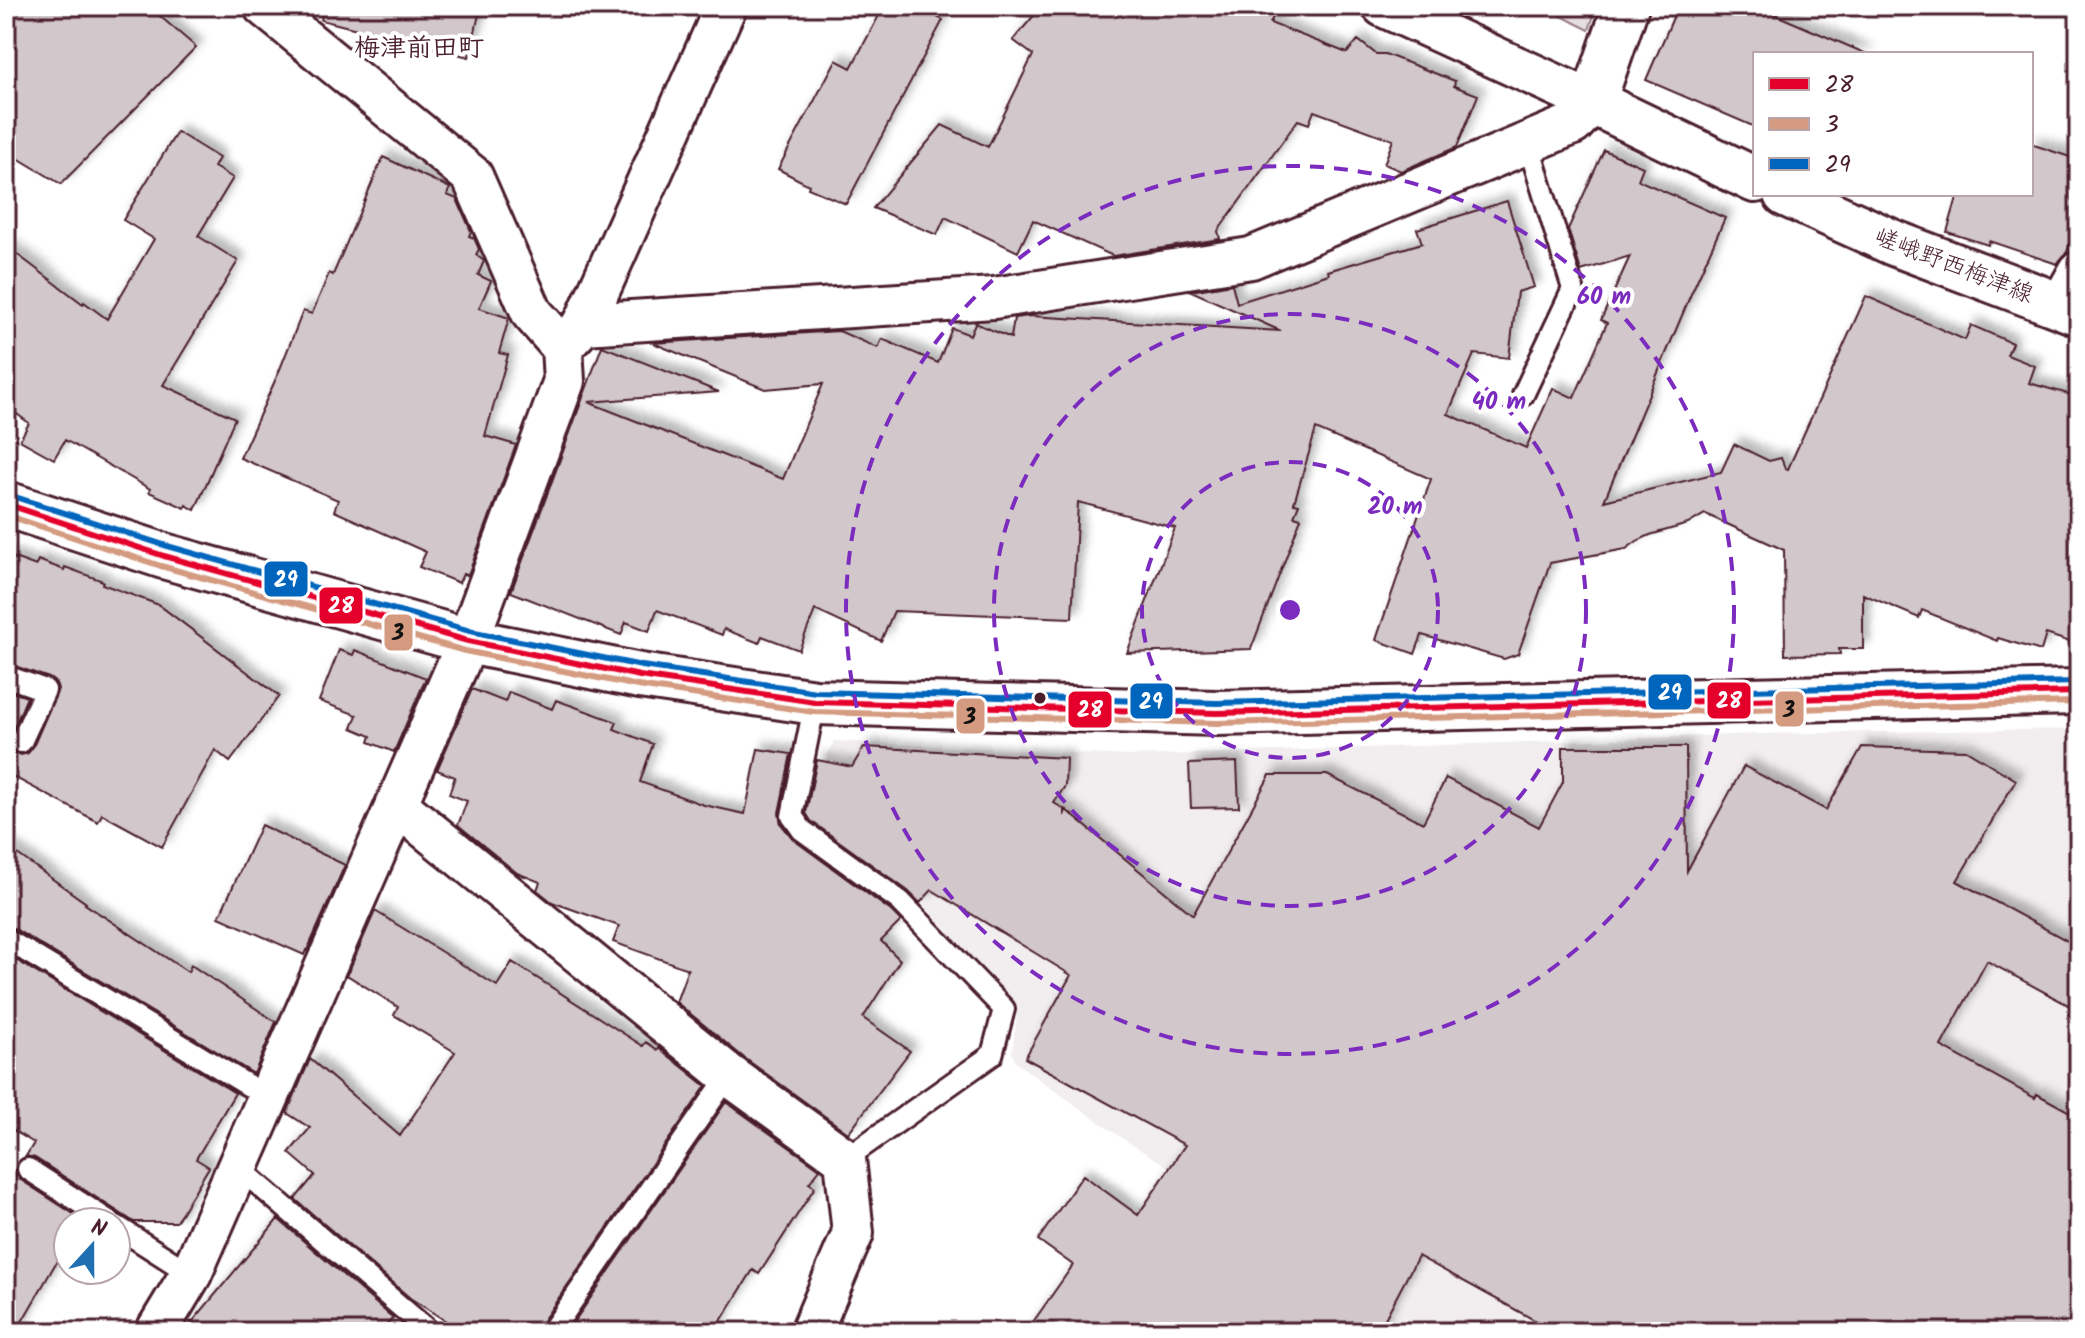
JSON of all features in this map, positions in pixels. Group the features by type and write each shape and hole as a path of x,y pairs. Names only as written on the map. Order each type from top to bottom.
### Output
{"main road":[{"path":"1626,6 1593,102 1753,179"},
{"name":"嵯峨野西梅津線","path":"1790,196 1894,243 2073,297"},
{"path":"6,504 164,556 468,641 640,676 815,702 1217,713 2079,692"}],"street":[{"path":"264,6 472,176 532,313 573,336 994,298 1251,258 1573,124 1593,102 1383,6"},
{"path":"156,1332 191,1274 468,641 564,381 573,336 726,6"},
{"path":"397,805 729,1075 845,1159 853,1233 811,1332"}],"lane":[{"path":"1523,395 1573,289 1528,143"},
{"path":"6,676 45,690 21,742"},
{"path":"815,702 792,816 802,830 900,901 1004,1009 992,1055 845,1159"},
{"path":"6,939 269,1098"},
{"path":"551,1332 729,1075"},
{"path":"238,1167 430,1332"},
{"path":"28,1169 85,1206"},
{"path":"132,1236 191,1274"}],"shaded area":[{"path":"1542,6 1597,6 1589,30"},
{"path":"2079,729 2079,1332 1380,1332 1367,1325 1233,1207 1123,1139 1015,1062 1012,1052 1018,1006 907,887 813,823 805,808 834,741 1130,756 1758,734"}],"building":[{"path":"6,6 148,6 196,47 61,184 6,151"},
{"path":"323,6 481,6 469,57 321,20"},
{"path":"884,6 917,6 943,20 846,204 808,188 809,185 778,169 836,60 851,68"},
{"path":"1042,6 1279,6 1270,23 1347,53 1358,40 1376,54 1385,54 1455,81 1454,86 1478,95 1457,147 1401,171 1384,164 1393,140 1314,111 1309,124 1298,120 1218,231 1220,239 1113,256 1033,220 1018,252 945,217 937,235 873,208 942,125 988,147 1033,55 1013,40"},
{"path":"1678,6 1755,6 1862,52 1753,52 1753,126 1646,80"},
{"path":"177,132 219,158 214,167 233,178 198,236 238,261 163,385 235,418 195,510 149,492 150,489 65,440 54,459 20,440 29,423 6,406 6,246 107,319 154,239 123,220"},
{"path":"2033,145 2079,160 2079,219 2067,252 2057,264 1989,241 1988,245 1947,232 1957,196 2033,196"},
{"path":"1604,150 1643,167 1638,180 1725,218 1604,501 1721,472 1734,444 1769,461 1781,458 1788,469 1866,296 1965,340 1971,325 2012,343 2007,355 2035,366 2029,383 2079,397 2079,645 2046,634 2041,651 1998,638 1997,641 1922,610 1919,618 1863,594 1863,649 1839,649 1840,654 1785,655 1784,550 1705,514 1688,524 1650,535 1626,549 1550,563 1518,654 1504,659 1422,635 1415,654 1376,640 1431,479 1316,429 1294,503 1299,504 1294,516 1301,518 1251,649 1127,653 1175,528 1078,502 1072,618 894,611 881,641 815,610 799,650 762,636 759,643 724,629 722,635 657,610 649,631 626,622 621,635 511,592 602,346 719,392 588,402 783,479 823,384 765,389 653,343 839,331 878,348 882,339 938,363 952,328 970,335 975,323 1011,338 1014,318 1030,316 1281,331 1191,291 1232,284 1237,303 1422,243 1417,229 1507,201 1534,287 1517,292 1509,358 1474,354 1448,414 1526,448 1553,388 1574,398 1607,323 1601,320 1630,256 1581,271 1568,229"},
{"path":"383,157 450,188 447,195 457,199 471,231 469,236 474,238 479,249 476,255 484,261 478,275 491,281 479,308 509,318 499,353 508,355 485,436 516,445 468,575 463,574 459,583 419,567 426,552 334,511 338,500 240,458 303,311 312,314 329,273 333,275"},
{"path":"6,555 36,566 38,560 64,570 65,567 159,605 279,696 230,762 215,750 162,847 102,814 98,822 6,773 6,690 27,697 8,742 11,750 21,755 33,747 58,689 49,678 6,663"},
{"path":"339,650 353,655 355,650 426,678 394,752 369,742 371,736 352,728 357,715 319,701"},
{"path":"472,689 505,702 509,692 552,709 556,700 617,722 614,729 653,744 640,782 704,805 745,814 758,749 791,754 779,813 781,824 794,840 901,921 881,941 900,960 863,1018 910,1051 848,1133 743,1057 676,1002 688,969 613,942 619,926 552,902 537,890 540,882 517,873 458,825 467,801 449,794 455,777 437,770"},
{"path":"864,747 1066,758 1065,786 1054,803 1064,809 1064,816 1066,810 1193,915 1270,775 1327,775 1423,823 1446,778 1539,827 1563,782 1563,747 1686,747 1687,871 1744,766 1826,810 1862,747 1966,750 2016,780 1957,881 2079,947 2079,1011 1987,961 1941,1046 2035,1098 2037,1094 2079,1117 2079,1332 1556,1332 1418,1256 1378,1332 1026,1332 1073,1265 1038,1240 1083,1175 1138,1215 1185,1145 1025,1058 1071,975 932,890 920,903 811,821 806,813 817,760 852,767"},
{"path":"1237,762 1239,807 1191,808 1189,764"},
{"path":"261,825 345,865 304,955 219,917"},
{"path":"6,846 85,904 188,972 191,965 276,1022 254,1074 6,926"},
{"path":"375,911 497,986 512,962 643,1046 646,1042 659,1048 706,1086 538,1332 463,1332 410,1298 295,1199 315,1175 289,1153 310,1128 287,1113 310,1059 400,1136 455,1052 394,1015 398,1007 347,975"},
{"path":"6,954 235,1093 196,1159 209,1167 176,1222 134,1222 132,1206 109,1206 35,1158 26,1156 34,1143 6,1126"},
{"path":"726,1102 820,1169 809,1183 815,1187 759,1274 753,1270 714,1332 567,1332"},
{"path":"16,1174 61,1206 52,1206 52,1270 16,1332 6,1332 6,1191"},
{"path":"278,1219 393,1318 381,1332 184,1332"}],"transit line":[{"name":"29","path":"9,495 167,546 470,631 642,666 816,692 1217,703 2079,682"},
{"name":"28","path":"6,504 164,556 468,641 640,676 815,702 1217,713 2079,692"},
{"name":"3","path":"6,515 161,566 465,651 638,686 814,712 1217,723 2079,702"}],"district":[{"name":"梅津前田町","path":"419,47"}]}
